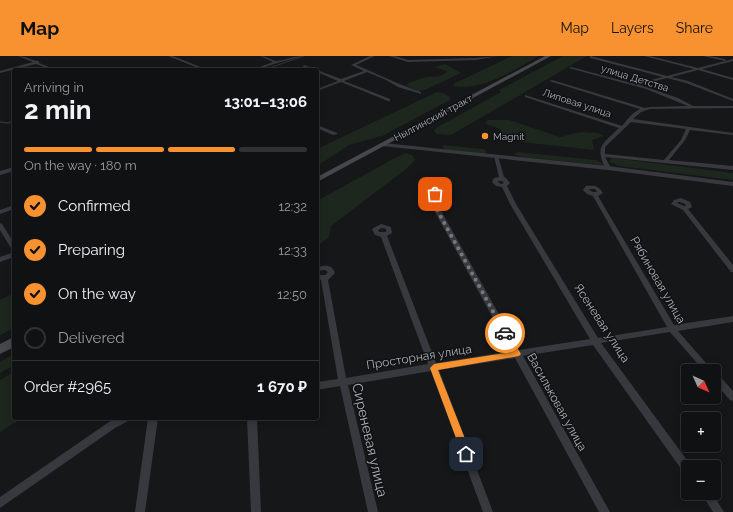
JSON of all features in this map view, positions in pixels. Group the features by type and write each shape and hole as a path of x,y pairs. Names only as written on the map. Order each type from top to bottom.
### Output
{"main road":[{"name":"Нылгинский тракт","path":"319,179 549,56"},
{"path":"0,349 12,343"}],"street":[{"path":"20,56 51,68"},
{"path":"170,56 201,68"},
{"path":"262,56 276,62"},
{"path":"259,68 301,56"},
{"path":"373,56 353,64 354,66 420,93"},
{"path":"391,56 408,61 476,59 496,56"},
{"path":"646,56 699,68 733,79"},
{"path":"705,56 733,61"},
{"path":"591,57 667,76 705,88 733,100"},
{"path":"635,85 728,61"},
{"path":"15,68 38,62"},
{"path":"304,66 309,68"},
{"name":"улица Детства","path":"571,68 635,85 668,96 693,107"},
{"path":"0,72 12,69"},
{"path":"319,89 366,71"},
{"path":"319,72 389,100"},
{"path":"551,81 643,109 733,107"},
{"name":"Липовая улица","path":"526,96 622,127"},
{"path":"608,168 602,154 603,147 629,120 643,109"},
{"path":"629,120 733,134"},
{"path":"319,127 335,134"},
{"path":"666,161 683,140 688,129"},
{"path":"384,145 608,168 733,184"},
{"path":"602,154 733,168"},
{"name":"Ясеневая улица","path":"496,156 503,182 513,204 596,342 681,460"},
{"path":"0,173 12,170"},
{"name":"Рябиновая улица","path":"595,194 672,329 703,364"},
{"name":"Васильковая улица","path":"431,199 605,512"},
{"path":"0,212 12,208"},
{"path":"685,208 733,270"},
{"path":"0,225 12,245"},
{"path":"384,235 488,512"},
{"path":"0,260 12,255"},
{"name":"Сиреневая улица","path":"319,268 324,267 331,270 330,276 321,278 373,512"},
{"name":"Просторная улица","path":"319,386 733,319"},
{"path":"721,384 733,397"},
{"path":"0,503 121,420"},
{"path":"140,512 153,420"},
{"path":"252,420 256,512"},
{"path":"711,500 719,512"}],"shaded area":[{"path":"512,56 539,56 509,73 487,82 465,87 453,86 455,83"},
{"path":"563,56 587,56 451,135 437,134 434,131 436,128 501,92 499,90"},
{"path":"445,64 461,73 425,90 417,91 407,86 407,84 421,78 444,74 447,71 434,67"},
{"path":"437,92 443,93 450,97 450,100 382,136 349,145 319,165 319,148"},
{"path":"488,120 509,120 560,137 581,132 598,133 604,136 592,140 594,150 521,142 505,137 500,129 488,125 485,122"},
{"path":"444,145 483,149 487,152 484,154 448,150 442,148"},
{"path":"518,152 595,160 604,164 601,165 522,157 513,154"},
{"path":"406,153 412,155 415,160 406,169 331,226 329,237 319,244 319,200"},
{"path":"613,158 733,173 733,180 619,166 610,162"},
{"path":"12,294 12,329 0,335 0,300"},
{"path":"12,355 12,366 0,373 0,362"},
{"path":"12,373 12,420 19,420 0,432 0,380"}],"waterway":[{"path":"269,68 304,56"},
{"path":"0,122 8,123 12,122"}],"way so far":[{"path":"435,194 436,197 431,199 505,333"}],"place":[{"name":"Magnit","path":"485,136"}],"route":[{"path":"466,454 434,368 517,354 505,333"}]}
